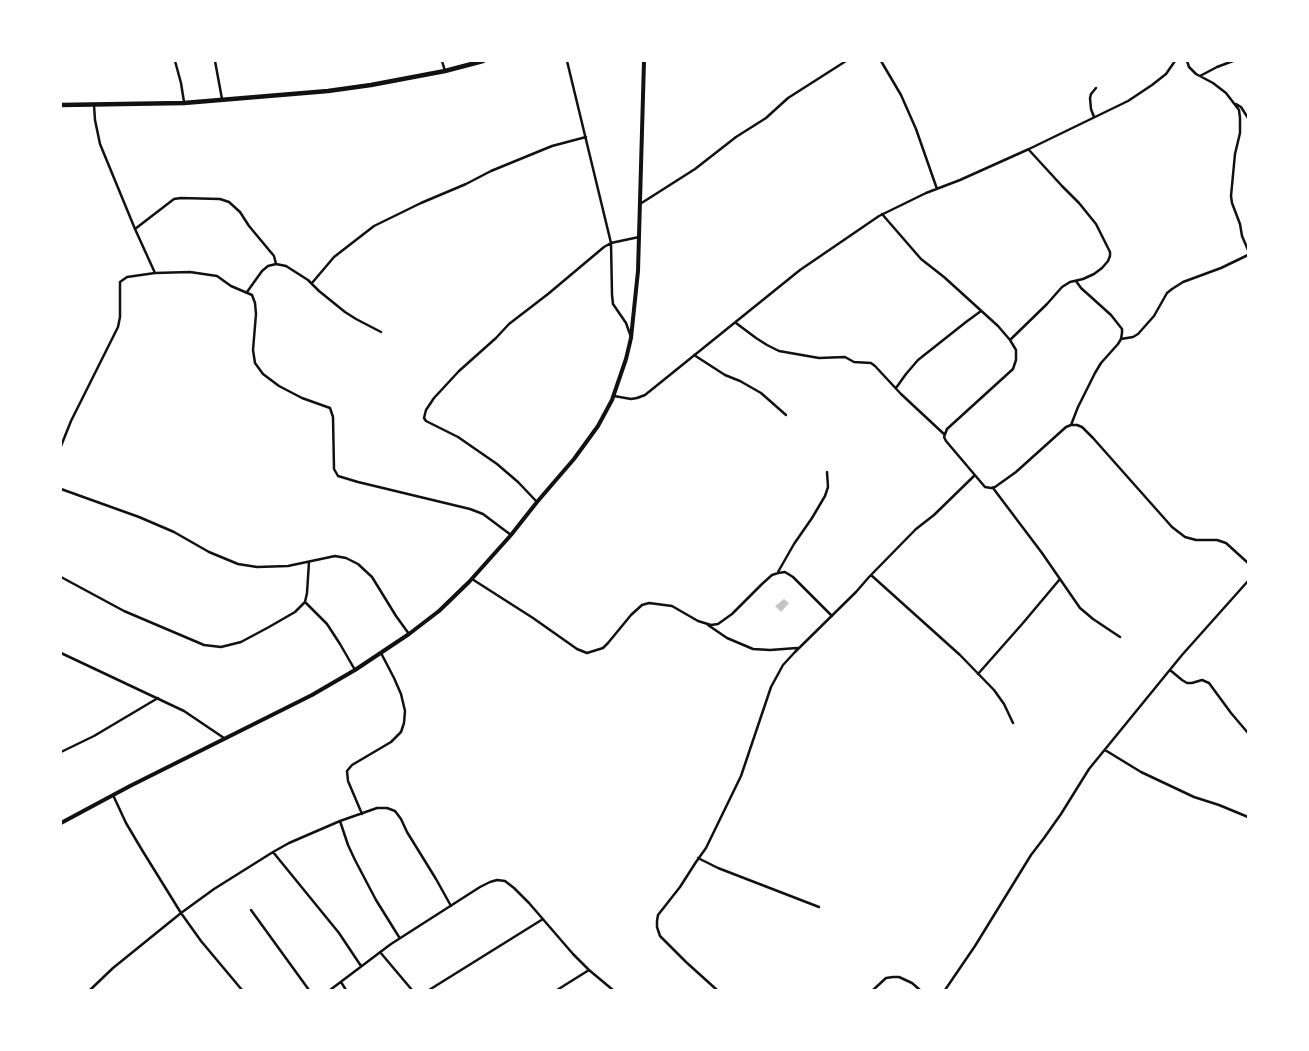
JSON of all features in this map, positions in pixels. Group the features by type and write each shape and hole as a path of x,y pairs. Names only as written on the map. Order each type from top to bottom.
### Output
{"highway":[{"path":"61,105 184,103 328,91 371,86 483,61"}],"main road":[{"path":"61,823 224,738 312,695 355,670 409,634 472,579 574,459 598,426 613,396 631,338 640,237 644,61"}],"street":[{"path":"175,61 184,103"},
{"path":"215,61 222,100"},
{"path":"442,61 445,71"},
{"path":"567,61 611,243 613,304 626,324 631,338"},
{"path":"640,204 695,169 736,137 766,118 788,98 846,61"},
{"path":"882,61 901,95 916,129 937,189"},
{"path":"613,396 631,399 641,397 653,389 800,270 882,214 1029,150 1128,101 1166,74 1175,61"},
{"path":"1187,61 1189,67 1196,74 1214,83 1226,93 1239,110 1240,123 1231,196 1242,236 1248,250"},
{"path":"1200,76 1233,61"},
{"path":"1094,117 1090,98 1096,88"},
{"path":"1234,103 1241,107 1248,118"},
{"path":"94,105 100,144 135,229 156,273"},
{"path":"312,284 318,274 334,257 374,226 491,171 552,146 586,137"},
{"path":"1010,340 1062,287 1070,282 1094,274 1102,268 1108,261 1110,252 1096,224 1029,150"},
{"path":"135,229 174,200 181,198 220,199 229,202 240,212 274,256 276,264"},
{"path":"882,214 921,259 981,311 1010,340 1016,350 1016,360 1013,369 951,424 945,435 946,441 985,487 993,488 1016,472 1066,427 1077,425 1082,427 1093,438 1172,527 1185,537 1196,540 1217,540 1226,543 1248,563"},
{"path":"537,502 497,464 458,437 426,421 424,415 434,398 459,371 510,324 604,247 611,243 640,237"},
{"path":"1121,338 1132,337 1138,334 1154,316 1167,293 1172,289 1248,255"},
{"path":"247,292 268,266 276,264 286,266 312,284 345,312 381,332"},
{"path":"61,446 71,421 118,327 120,317 120,282 127,277 156,273 190,272 217,276 232,286 252,295 255,303 253,350 255,363 262,374 279,386 302,398 330,408 333,417 334,468 338,476 470,509 483,514 511,535"},
{"path":"1072,425 1078,407 1095,372 1113,351 1121,338 1122,329 1111,315 1081,288 1076,281"},
{"path":"896,388 918,360 981,311"},
{"path":"735,323 761,342 779,351 818,358 845,358 854,362 871,363 945,435"},
{"path":"694,355 725,375 740,381 762,394 786,415"},
{"path":"778,572 822,502 828,487 827,472"},
{"path":"717,990 660,936 656,921 658,915 680,887 706,848 741,776 771,687 783,665 798,648 856,592 916,529 934,515 975,475"},
{"path":"61,488 174,532 209,552 238,564 257,567 288,566 335,556 346,558 358,564 372,577 409,634"},
{"path":"993,488 1037,546 1080,608 1120,637"},
{"path":"61,577 117,608 151,623 204,645 221,647 240,642 295,612 305,602 309,562"},
{"path":"472,579 577,649 587,653 603,648 630,615 642,605 649,603 672,606 698,622 710,625 718,624 732,614 772,575 778,572 785,572 793,577 832,616"},
{"path":"871,575 960,655 994,690 1004,704 1013,723"},
{"path":"978,674 1060,579"},
{"path":"945,990 975,946 1031,855 1061,814 1089,769 1170,670 1248,581"},
{"path":"305,602 326,624 355,670"},
{"path":"705,623 727,638 753,649 798,648"},
{"path":"61,653 184,711 224,738"},
{"path":"362,814 348,781 347,771 352,765 391,742 401,732 405,717 401,694 381,653"},
{"path":"1170,670 1187,683 1202,680 1209,683 1248,733"},
{"path":"61,752 94,736 158,698"},
{"path":"1105,750 1141,772 1194,797 1248,817"},
{"path":"113,795 126,823 181,913 201,941 242,990"},
{"path":"90,990 113,968 214,889 289,843 340,821 377,808 387,808 395,811 451,906"},
{"path":"340,821 355,860 376,900 400,938"},
{"path":"273,852 339,933 361,966"},
{"path":"698,858 718,868 819,907"},
{"path":"330,990 400,938 485,884 497,880 505,881 514,888 573,954 613,990"},
{"path":"250,910 309,990"},
{"path":"429,990 543,919"},
{"path":"380,952 412,990"},
{"path":"557,990 589,970"},
{"path":"873,990 886,978 893,977 899,977 912,983 920,990"},
{"path":"341,982 346,990"}],"building":[{"path":"784,599 789,603 781,612 775,606"}]}
